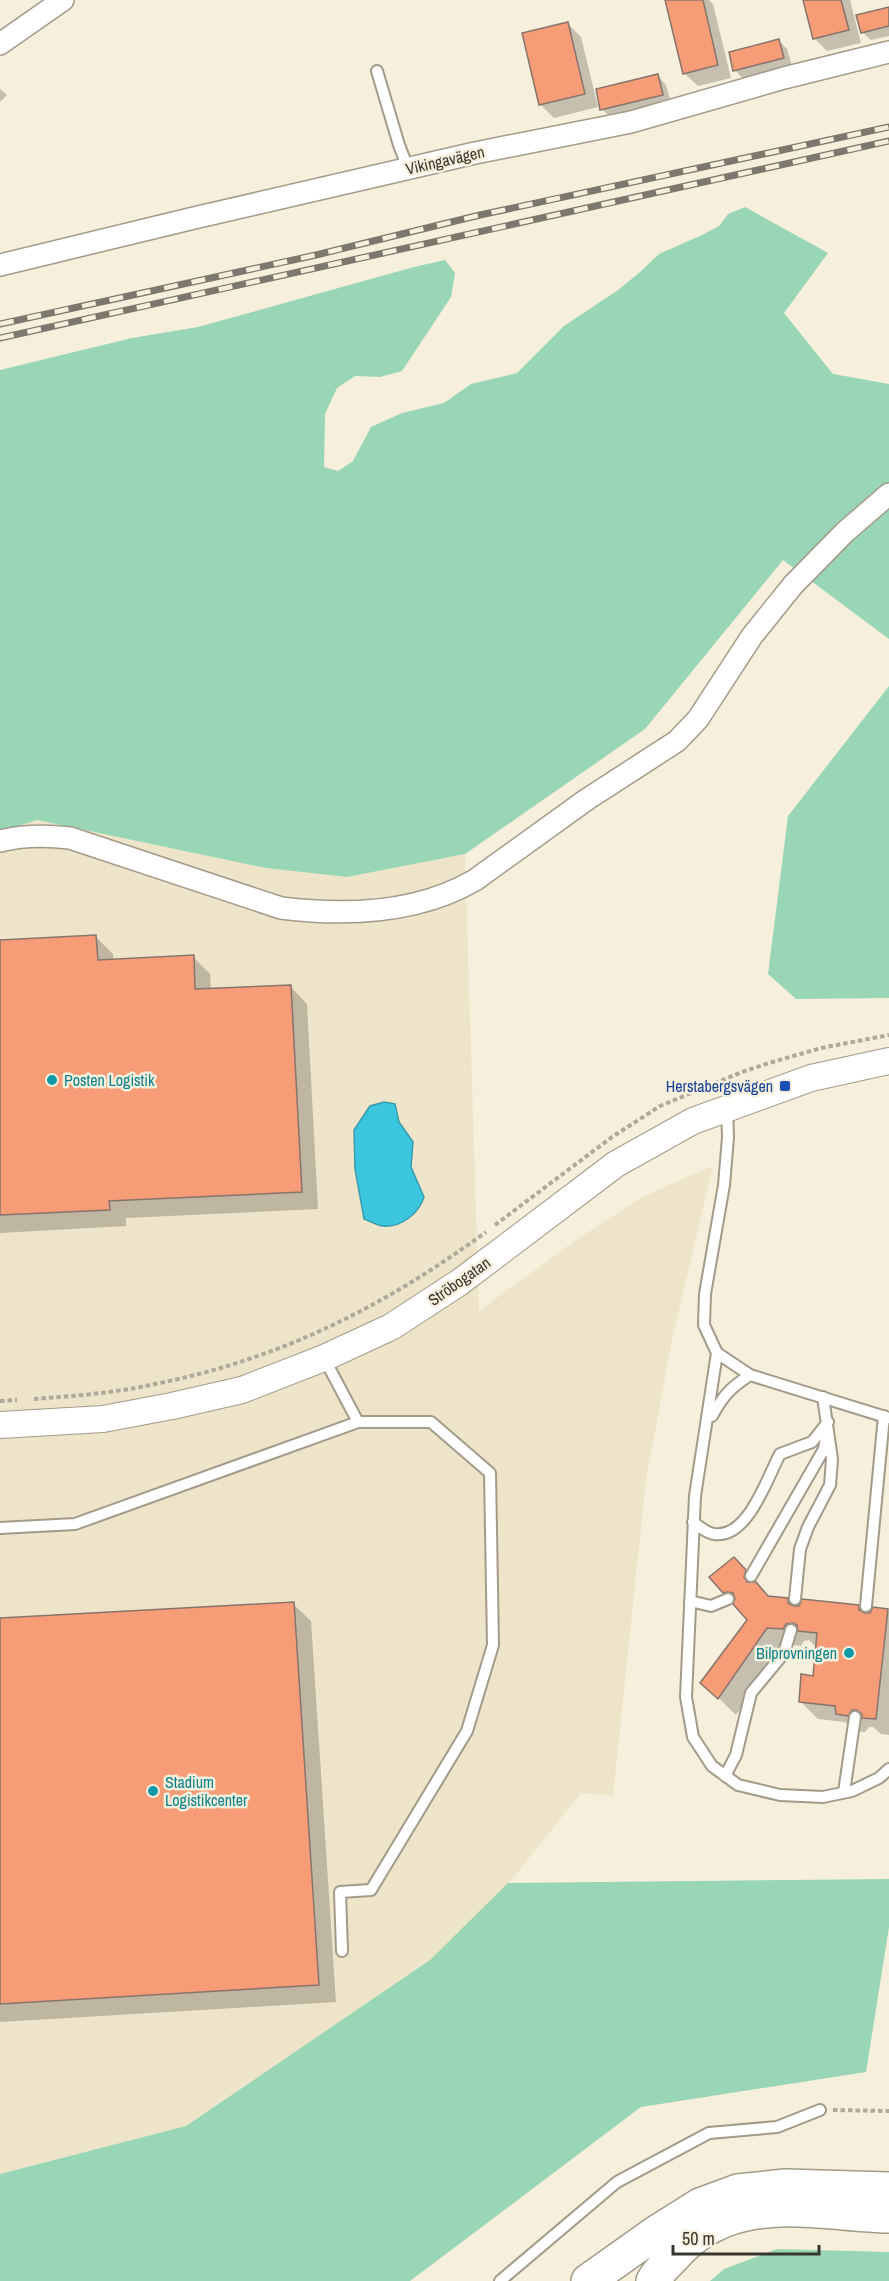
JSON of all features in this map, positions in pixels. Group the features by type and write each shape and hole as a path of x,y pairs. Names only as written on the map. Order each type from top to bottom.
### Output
{"highway":[{"path":"588,2281 657,2232 700,2205 738,2191 785,2186 889,2189"},
{"path":"653,2281 686,2242 723,2220 766,2209 889,2216"}],"street":[{"path":"0,44 63,0"},
{"name":"Vikingavägen","path":"0,265 408,168 630,122 784,78 889,52"},
{"path":"0,841 43,834 70,837 281,908 314,912 344,911 398,908 434,900 475,880 586,800 677,741 698,719 723,677 793,585 844,532 889,494"},
{"name":"Ströbogatan","path":"0,1425 104,1419 172,1406 242,1390 324,1358 391,1327 460,1282 616,1164 693,1120 811,1078 889,1061"}],"lane":[{"path":"377,71 408,168"},
{"path":"727,1108 728,1137 724,1185 705,1294 704,1326 717,1353 750,1375 887,1417 866,1606"},
{"path":"717,1353 693,1522 686,1697 693,1737 712,1767 738,1785 780,1795 823,1797 844,1792 879,1778 889,1769"},
{"path":"324,1358 358,1422"},
{"path":"707,1424 722,1397 750,1375"},
{"path":"795,1599 800,1549 808,1527 830,1485 832,1459 823,1396"},
{"path":"0,1528 75,1524 358,1422 430,1422 490,1473 493,1645 467,1731 370,1890 340,1892 342,1951"},
{"path":"693,1522 708,1532 717,1534 734,1531 747,1518 780,1454 812,1442 828,1422"},
{"path":"751,1576 824,1449 828,1422"},
{"path":"690,1601 711,1606 728,1599"},
{"path":"725,1776 736,1755 751,1693 784,1653 791,1630"},
{"path":"844,1792 855,1717"},
{"path":"500,2281 616,2182 709,2133 777,2127 820,2110"}],"path":[{"path":"0,1401 72,1396 155,1385 216,1370 293,1344 365,1310 428,1273 612,1137 660,1106 751,1069 821,1048 889,1035"},
{"path":"820,2110 889,2111"}],"shaded area":[{"path":"37,820 266,868 347,877 465,854 479,1311 576,1240 642,1197 713,1166 672,1340 646,1480 613,1796 581,1793 509,1883 430,1960 186,2126 0,2174 0,832"}],"green space":[{"path":"745,207 828,253 784,313 833,374 889,384 889,639 783,560 645,729 465,854 347,877 266,868 37,820 0,832 0,370 132,338 198,327 445,260 455,273 451,297 402,371 380,377 355,376 337,388 325,414 324,467 338,471 353,461 371,427 402,413 444,403 471,384 517,373 564,326 618,290 659,254 719,226 728,214"},
{"path":"889,686 889,998 796,999 768,974 788,816"},
{"path":"889,1879 889,1927 866,2072 641,2107 410,2281 0,2281 0,2174 186,2126 430,1960 508,1883"},
{"path":"777,2249 889,2252 889,2281 710,2281 724,2269"}],"water":[{"path":"384,1102 395,1104 399,1122 413,1142 411,1167 424,1197 414,1214 403,1222 390,1226 378,1225 364,1219 355,1169 354,1130 370,1106"}],"building":[{"path":"665,0 703,0 718,65 683,74"},
{"path":"803,0 841,0 849,30 813,39"},
{"path":"889,7 889,26 861,33 856,15"},
{"path":"568,22 585,94 539,105 522,33"},
{"path":"779,39 784,58 733,71 729,52"},
{"path":"658,74 663,95 600,110 596,89"},
{"path":"96,935 98,960 194,955 195,989 291,985 302,1192 109,1201 110,1210 0,1215 0,940"},
{"name":"Bilprovningen","path":"734,1557 746,1570 744,1577 747,1582 756,1582 768,1596 788,1598 788,1603 794,1606 799,1606 802,1599 859,1605 859,1610 865,1613 870,1613 873,1607 888,1609 876,1719 862,1718 862,1714 857,1710 852,1710 848,1716 836,1714 835,1706 799,1702 801,1674 813,1676 817,1633 798,1631 797,1625 793,1623 786,1624 783,1629 767,1628 718,1699 700,1683 747,1620 733,1604 735,1599 733,1593 723,1593 709,1577"},
{"name":"Stadium Logistikcenter","path":"294,1602 319,1985 0,2004 0,1618"}],"railway":[{"path":"0,324 316,255 480,215 889,127"},
{"path":"0,338 889,141"}],"place":[{"name":"Posten Logistik","path":"52,1080"},
{"name":"Herstabergsvägen","path":"785,1086"},
{"name":"Bilprovningen","path":"849,1653"},
{"name":"Stadium Logistikcenter","path":"153,1791"}]}
